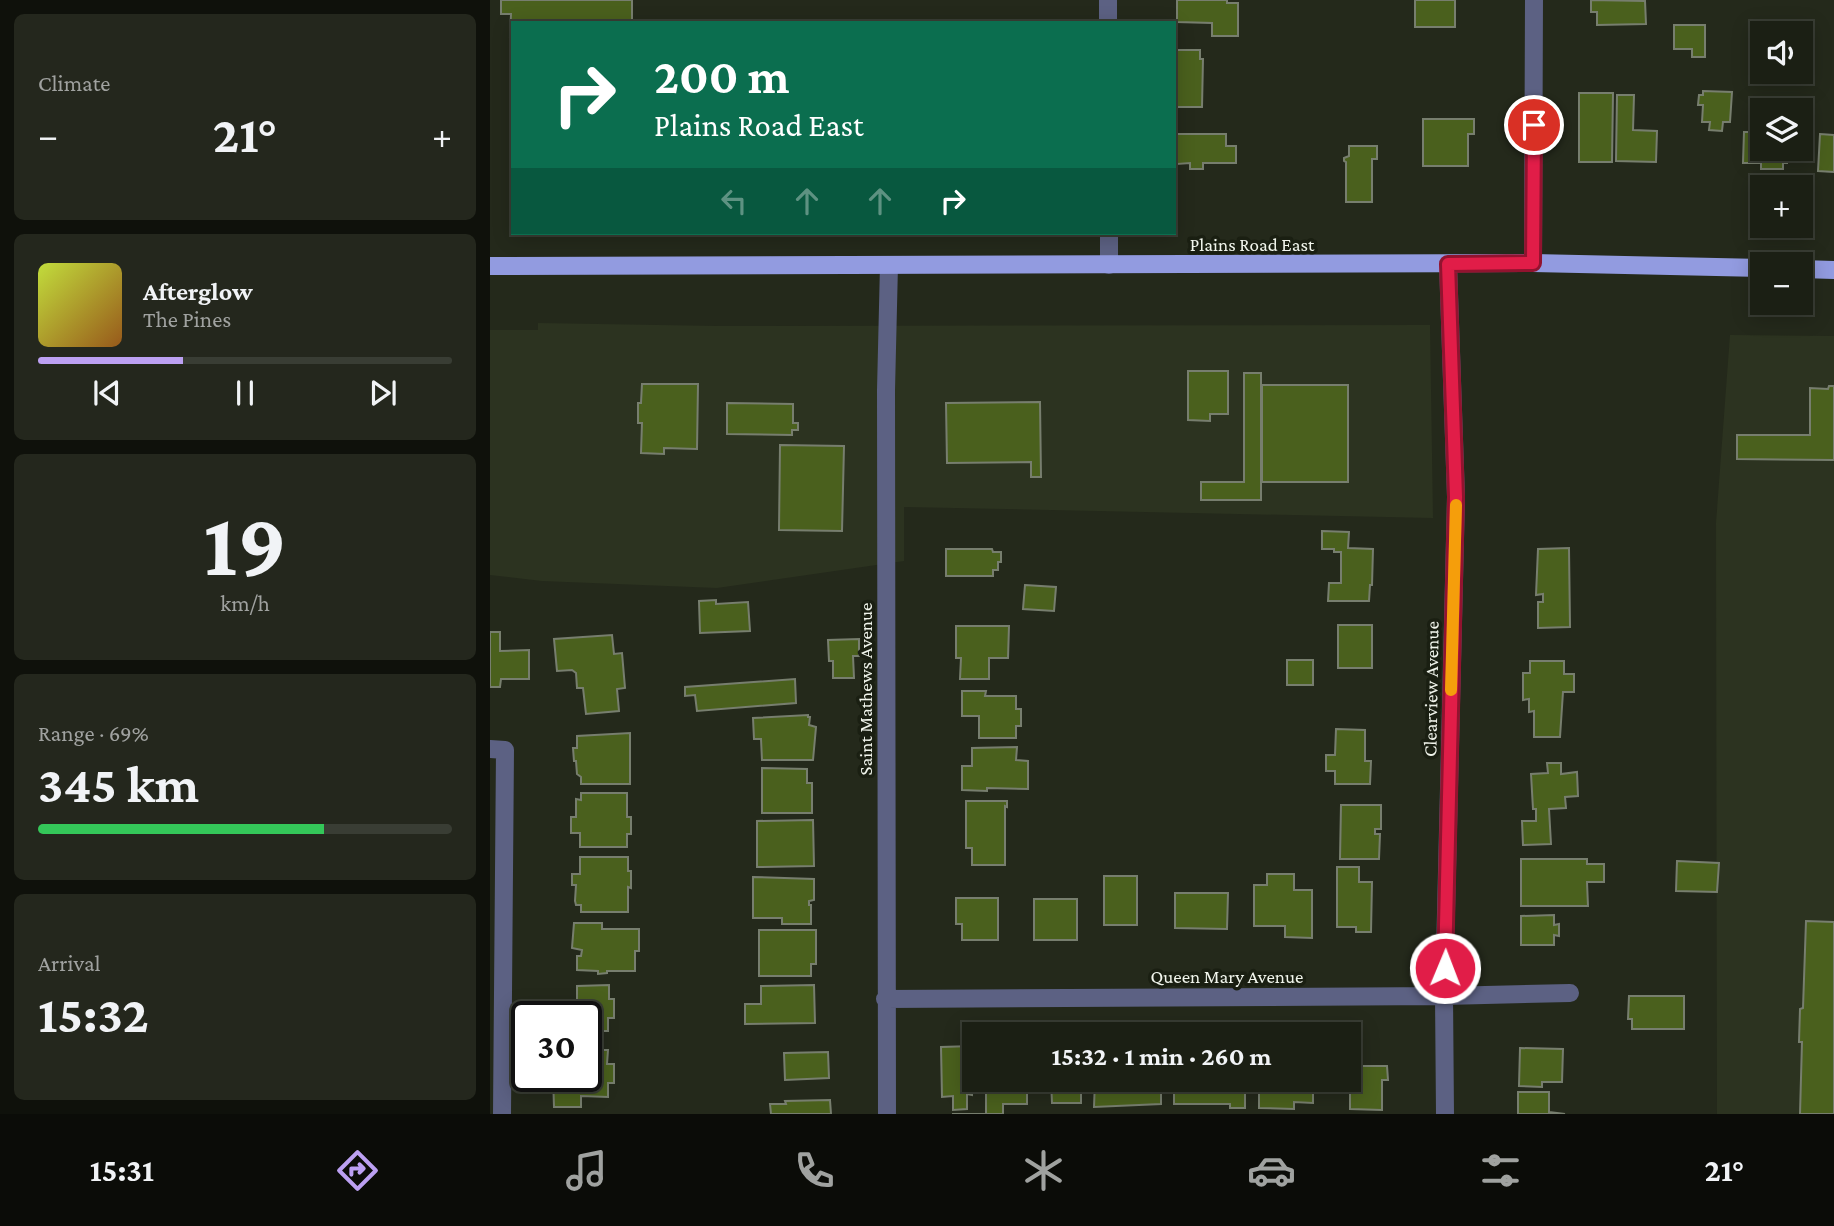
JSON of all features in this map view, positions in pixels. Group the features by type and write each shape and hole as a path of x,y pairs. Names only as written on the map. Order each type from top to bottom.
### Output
{"main road":[{"name":"Plains Road East","path":"490,266 1533,263 1750,268"},
{"path":"1813,269 1834,270"}],"street":[{"path":"1108,0 1108,21"},
{"path":"1533,263 1534,0"},
{"path":"1110,235 1110,265"},
{"name":"Clearview Avenue","path":"1445,1114 1444,996 1456,497 1448,264"},
{"name":"Saint Mathews Avenue","path":"887,1114 886,383 889,265"},
{"path":"498,749 502,1114"},
{"name":"Queen Mary Avenue","path":"885,999 1570,993"}],"shaded area":[{"path":"538,323 719,326 1430,325 1433,518 904,507 904,561 717,588 542,581 490,575 490,330 538,330"},
{"path":"1730,335 1834,336 1834,1114 1717,1114 1716,523"}],"building":[{"path":"501,0 632,0 632,21 511,21 511,37 510,37 511,14 501,14"},
{"path":"1177,0 1227,0 1227,3 1238,3 1238,36 1212,36 1212,23 1177,22"},
{"path":"1415,0 1455,0 1455,27 1415,27"},
{"path":"1591,0 1645,1 1646,24 1597,25 1597,12 1591,12"},
{"path":"1674,25 1705,25 1705,57 1692,57 1692,49 1674,49"},
{"path":"1176,50 1200,50 1200,59 1203,59 1202,107 1176,107"},
{"path":"1703,91 1732,92 1730,122 1723,122 1722,131 1709,130 1710,122 1702,122 1703,105 1698,105 1699,95 1703,95"},
{"path":"1579,93 1613,93 1612,162 1579,162"},
{"path":"1617,95 1634,95 1633,130 1657,131 1656,162 1616,161"},
{"path":"1423,119 1474,119 1474,134 1468,134 1468,166 1423,166"},
{"path":"1744,132 1750,132 1750,161 1787,161 1783,163 1783,169 1761,169 1761,163 1743,163"},
{"path":"1177,134 1226,134 1226,146 1236,146 1236,163 1203,163 1203,169 1190,169 1190,163 1177,164"},
{"path":"1820,134 1834,135 1834,172 1818,171"},
{"path":"1349,146 1377,146 1377,159 1372,159 1372,202 1346,202 1344,158 1349,156"},
{"path":"1188,371 1228,371 1228,414 1210,414 1210,421 1188,420"},
{"path":"1244,373 1261,373 1261,500 1201,500 1201,482 1244,482"},
{"path":"642,384 698,384 697,449 664,448 664,454 641,453 642,423 638,423 638,403 641,403"},
{"path":"1262,385 1348,385 1348,482 1262,482"},
{"path":"1829,386 1834,386 1834,460 1737,459 1737,435 1810,435 1810,388 1828,389"},
{"path":"1040,402 1041,477 1031,477 1031,462 947,463 946,403"},
{"path":"727,403 793,404 793,423 798,423 798,430 792,430 792,435 727,434"},
{"path":"780,445 844,446 842,531 779,530"},
{"path":"1322,531 1349,532 1348,548 1373,549 1369,601 1328,601 1329,583 1341,583 1341,552 1322,549"},
{"path":"1569,548 1570,627 1538,628 1538,602 1543,602 1543,594 1536,595 1538,549"},
{"path":"946,549 992,549 993,552 1001,552 1001,562 998,562 998,570 993,570 993,576 946,576"},
{"path":"1025,585 1056,587 1054,611 1023,609"},
{"path":"716,600 716,604 748,602 750,631 700,633 699,601"},
{"path":"1338,625 1372,625 1372,668 1338,668"},
{"path":"956,626 1009,626 1008,658 989,658 989,679 960,679 961,658 956,658"},
{"path":"490,632 500,632 500,651 529,650 529,679 501,679 500,687 490,687"},
{"path":"612,635 614,654 622,653 625,688 617,689 619,711 586,714 583,688 577,688 576,673 572,670 557,671 554,639"},
{"path":"859,639 859,656 853,656 854,678 833,678 833,661 829,661 828,640"},
{"path":"1287,660 1313,660 1313,685 1287,685"},
{"path":"1530,661 1564,661 1564,674 1574,674 1574,692 1563,692 1560,737 1534,737 1534,711 1529,712 1529,699 1523,700 1523,673 1530,673"},
{"path":"795,679 796,703 697,711 695,695 685,696 685,687"},
{"path":"962,691 986,691 985,696 1016,696 1016,709 1021,709 1021,726 1016,726 1016,738 979,738 979,716 962,716"},
{"path":"808,715 809,725 816,727 813,760 762,760 761,739 754,739 753,718"},
{"path":"1336,729 1365,730 1365,761 1371,761 1370,784 1335,784 1335,771 1326,771 1326,755 1335,755"},
{"path":"630,733 630,784 581,784 574,761 573,748 577,748 577,736"},
{"path":"1017,747 1016,760 1028,761 1028,789 962,790 962,766 972,766 972,748"},
{"path":"1547,763 1561,763 1561,774 1577,772 1578,796 1565,797 1566,808 1549,809 1551,844 1523,845 1522,821 1536,821 1531,774 1548,773"},
{"path":"762,768 807,769 807,783 812,783 812,813 762,813"},
{"path":"581,793 627,793 627,817 631,817 631,834 627,834 627,847 580,847 580,833 571,833 571,817 576,817 576,799 581,800"},
{"path":"966,801 1007,801 1005,865 972,865 972,848 966,848"},
{"path":"1341,805 1381,805 1381,829 1375,829 1375,834 1380,834 1379,859 1340,859"},
{"path":"813,820 814,866 757,867 757,821"},
{"path":"580,857 628,857 631,888 628,887 628,912 581,912 581,905 576,905 575,901 576,885 572,885 572,874 580,874"},
{"path":"1521,859 1587,859 1587,864 1604,864 1604,882 1587,882 1588,906 1521,906"},
{"path":"1677,861 1719,863 1717,892 1676,891"},
{"path":"1337,867 1359,867 1359,882 1372,882 1371,932 1356,932 1356,927 1337,927"},
{"path":"1267,874 1294,874 1294,890 1312,890 1312,938 1285,937 1285,926 1254,926 1254,885 1267,885"},
{"path":"1104,876 1137,876 1137,925 1104,925"},
{"path":"753,877 814,879 814,900 809,901 811,924 782,924 782,918 753,918"},
{"path":"1175,893 1228,893 1227,929 1175,928"},
{"path":"956,898 998,898 998,940 962,940 962,924 956,924"},
{"path":"1034,899 1077,899 1077,940 1034,940"},
{"path":"1554,915 1554,925 1559,924 1559,936 1554,935 1554,945 1521,945 1521,916"},
{"path":"1806,921 1834,922 1834,1114 1800,1114 1800,1009 1803,1008"},
{"path":"574,923 602,923 602,929 639,929 635,971 607,971 598,974 598,971 577,970 577,956 581,956 582,950 572,948"},
{"path":"759,930 816,930 816,964 811,964 811,976 759,976"},
{"path":"609,985 609,999 614,999 614,1018 608,1018 608,1031 602,1031 602,1001 577,1001 577,986"},
{"path":"814,985 815,1023 745,1024 745,1004 761,1004 761,986"},
{"path":"1629,996 1684,996 1684,1029 1632,1029 1632,1019 1628,1019"},
{"path":"962,1046 962,1092 972,1092 972,1095 967,1094 967,1109 953,1110 953,1096 942,1097 941,1047"},
{"path":"1520,1048 1563,1049 1562,1082 1542,1082 1542,1087 1519,1086"},
{"path":"602,1050 608,1050 607,1064 614,1064 614,1083 608,1083 608,1097 581,1096 581,1107 554,1107 554,1092 602,1092"},
{"path":"828,1052 829,1078 785,1080 784,1053"},
{"path":"1361,1066 1387,1066 1388,1080 1382,1080 1382,1110 1350,1109 1350,1092 1361,1092"},
{"path":"986,1092 1027,1092 1027,1104 1003,1104 1003,1114 986,1114"},
{"path":"1052,1092 1081,1092 1081,1103 1052,1103"},
{"path":"1095,1092 1161,1092 1161,1104 1094,1107"},
{"path":"1174,1092 1245,1092 1245,1108 1230,1108 1230,1104 1174,1104"},
{"path":"1313,1092 1313,1103 1294,1102 1294,1109 1259,1108 1259,1093 1253,1093"},
{"path":"1518,1092 1549,1092 1549,1112 1565,1114 1518,1114"},
{"path":"830,1100 831,1114 771,1114 770,1104"}],"slow traffic":[{"path":"1451,690 1456,505"}],"route":[{"path":"1445,968 1456,497 1448,264 1533,263 1534,125"}]}
